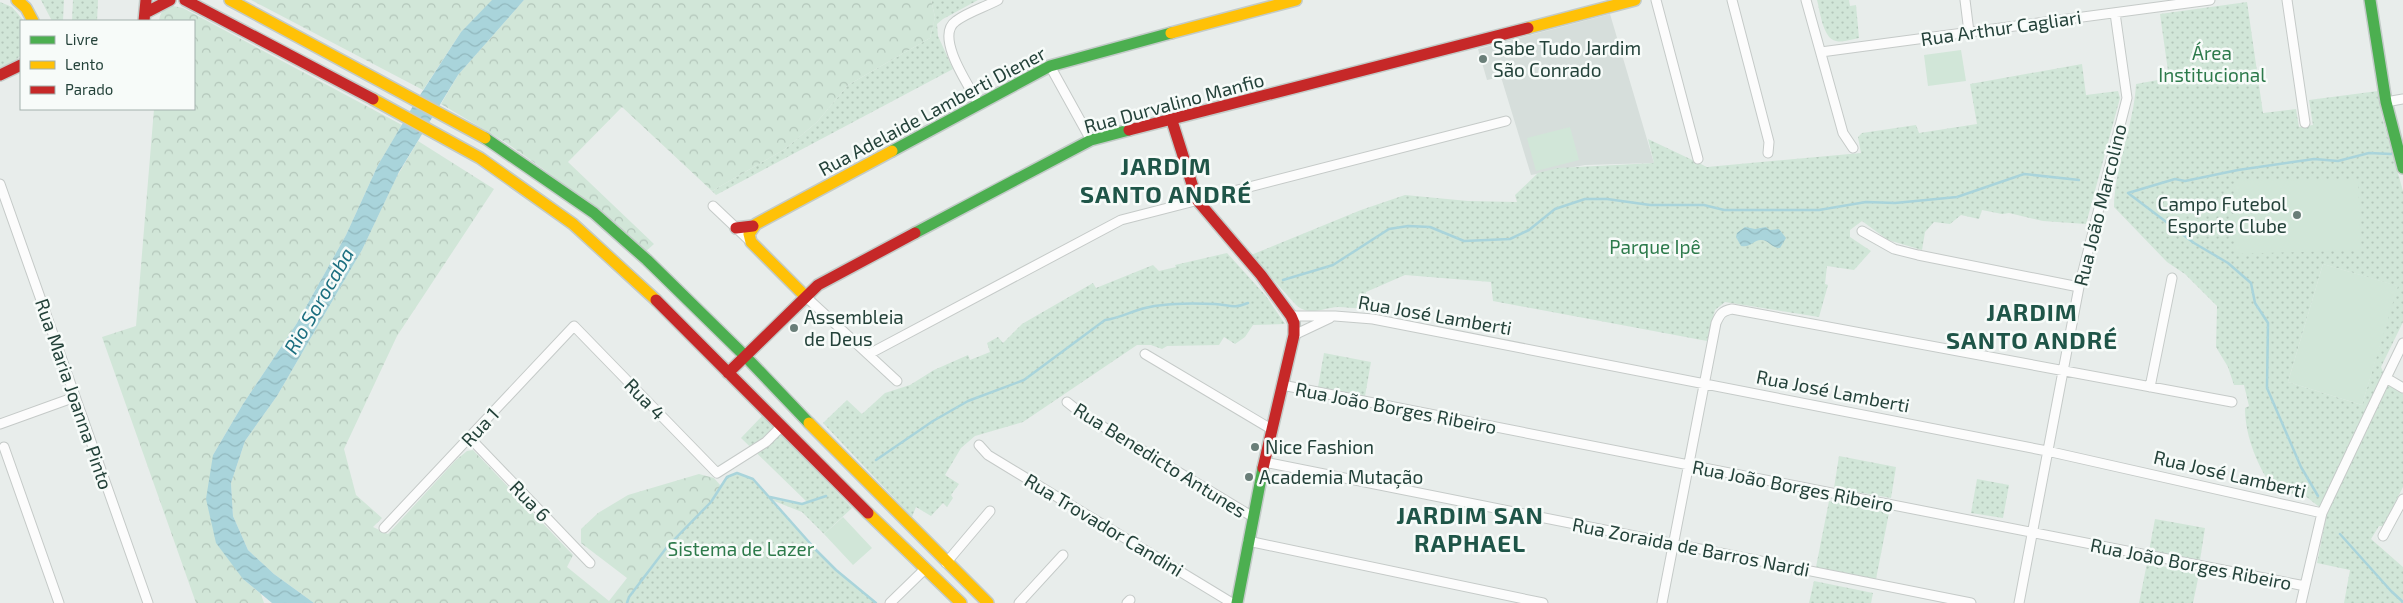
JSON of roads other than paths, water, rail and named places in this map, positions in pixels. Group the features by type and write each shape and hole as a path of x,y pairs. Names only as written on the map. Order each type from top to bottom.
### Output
{"street":[{"path":"17,0 26,8 32,20"},
{"path":"145,17 146,0"},
{"path":"145,17 170,0"},
{"path":"185,0 480,158 568,220 638,282 961,603"},
{"path":"230,0 492,142 579,202 647,260 745,356 934,551 988,603"},
{"path":"979,104 949,47 949,31 955,21 998,0"},
{"name":"Rua Adelaide Lamberti Diener","path":"753,226 1050,66 1296,0"},
{"name":"Rua Durvalino Manfio","path":"728,373 818,285 1091,140 1172,121 1635,0"},
{"path":"1656,0 1698,159"},
{"path":"1732,0 1769,142 1768,153"},
{"path":"1806,0 1843,134 1853,148"},
{"path":"1965,0 1969,32"},
{"name":"Rua Arthur Cagliari","path":"1821,52 2210,0"},
{"path":"2287,0 2305,123"},
{"path":"2370,0 2386,102 2403,168"},
{"name":"Rua João Marcolino","path":"2019,603 2079,286 2128,98 2115,12"},
{"path":"0,75 20,65"},
{"path":"1050,66 1091,140"},
{"path":"2386,102 2403,99"},
{"path":"1172,121 1198,200 1261,275 1292,316 1294,323 1294,334 1271,429 1236,603"},
{"path":"869,354 1121,220 1506,121"},
{"name":"Rua Maria Joanna Pinto","path":"0,184 148,603"},
{"path":"713,206 805,296 897,380"},
{"path":"736,228 753,226 750,234 751,242"},
{"path":"1862,231 1894,249 2079,286"},
{"path":"2150,387 2172,278"},
{"path":"1662,603 1716,323 1719,314 1732,309 2232,402"},
{"name":"Rua José Lamberti","path":"1292,316 1335,316 1373,319 2047,451 2322,512"},
{"name":"Rua José Lamberti","path":"1294,334 1335,316"},
{"name":"Rua 1","path":"384,528 574,326"},
{"name":"Rua 4","path":"574,326 717,473 766,442 782,426"},
{"path":"2302,603 2322,512 2403,343"},
{"path":"1145,354 1271,429"},
{"path":"2386,378 2403,388"},
{"name":"Rua João Borges Ribeiro","path":"1282,385 2305,586"},
{"path":"0,424 75,397"},
{"name":"Rua Benedicto Antunes","path":"1068,402 1082,414 1253,518"},
{"name":"Rua 6","path":"470,438 590,563"},
{"name":"Rua Trovador Candini","path":"979,445 988,455 1232,603"},
{"path":"4,447 59,603"},
{"name":"Rua Zoraida de Barros Nardi","path":"1264,462 1971,603"},
{"path":"2383,536 2403,499"},
{"path":"946,563 990,511"},
{"path":"1248,542 1543,603"},
{"path":"891,602 931,562 934,551"},
{"path":"1019,603 1063,554"}],"water":[{"name":"Rio Sorocaba","path":"492,0 524,0 458,75 399,172 362,250 277,396 245,441 231,483 233,516 248,550 274,574 314,603 272,603 243,579 216,543 206,499 213,455 243,404 297,323 346,235 378,165 413,106 461,32"},
{"path":"1745,227 1755,229 1766,227 1770,230 1779,229 1786,238 1780,248 1761,240 1747,246 1741,246 1736,237 1737,233"}],"waterway":[{"path":"2128,193 2175,179 2185,181 2238,170 2314,159 2338,161 2369,153 2391,154"},
{"path":"1283,280 1333,265 1389,229 1408,226 1430,227 1464,241 1510,239 1529,230 1555,209 1585,199 1607,199 1650,205 1704,205 1724,210 1819,210 1866,202 1895,203 1957,197 2024,174 2079,180"},
{"path":"2128,193 2194,243 2228,263 2251,283 2255,303 2268,323 2267,388 2301,467 2318,496"},
{"path":"876,460 933,421 968,401 1024,380 1105,320 1133,311 1166,305 1215,304 1235,306 1248,303"},
{"path":"627,603 629,597 667,547 711,502 727,477 737,473 753,479 816,550 836,570 876,603"},
{"path":"770,497 802,504 826,496"},
{"path":"2340,534 2403,602"}],"place":[{"name":"Sabe Tudo Jardim São Conrado","path":"1483,59"},
{"name":"Campo Futebol Esporte Clube","path":"2297,215"},
{"name":"Assembleia de Deus","path":"794,328"},
{"name":"Nice Fashion","path":"1255,447"},
{"name":"Academia Mutação","path":"1249,477"}],"district":[{"name":"JARDIM SANTO ANDRÉ","path":"1166,181"},
{"name":"JARDIM SANTO ANDRÉ","path":"2032,327"},
{"name":"JARDIM SAN RAPHAEL","path":"1470,530"}],"park label":[{"name":"Área Institucional","path":"2212,64"},
{"name":"Parque Ipê","path":"1655,247"},
{"name":"Sistema de Lazer","path":"741,549"}]}
